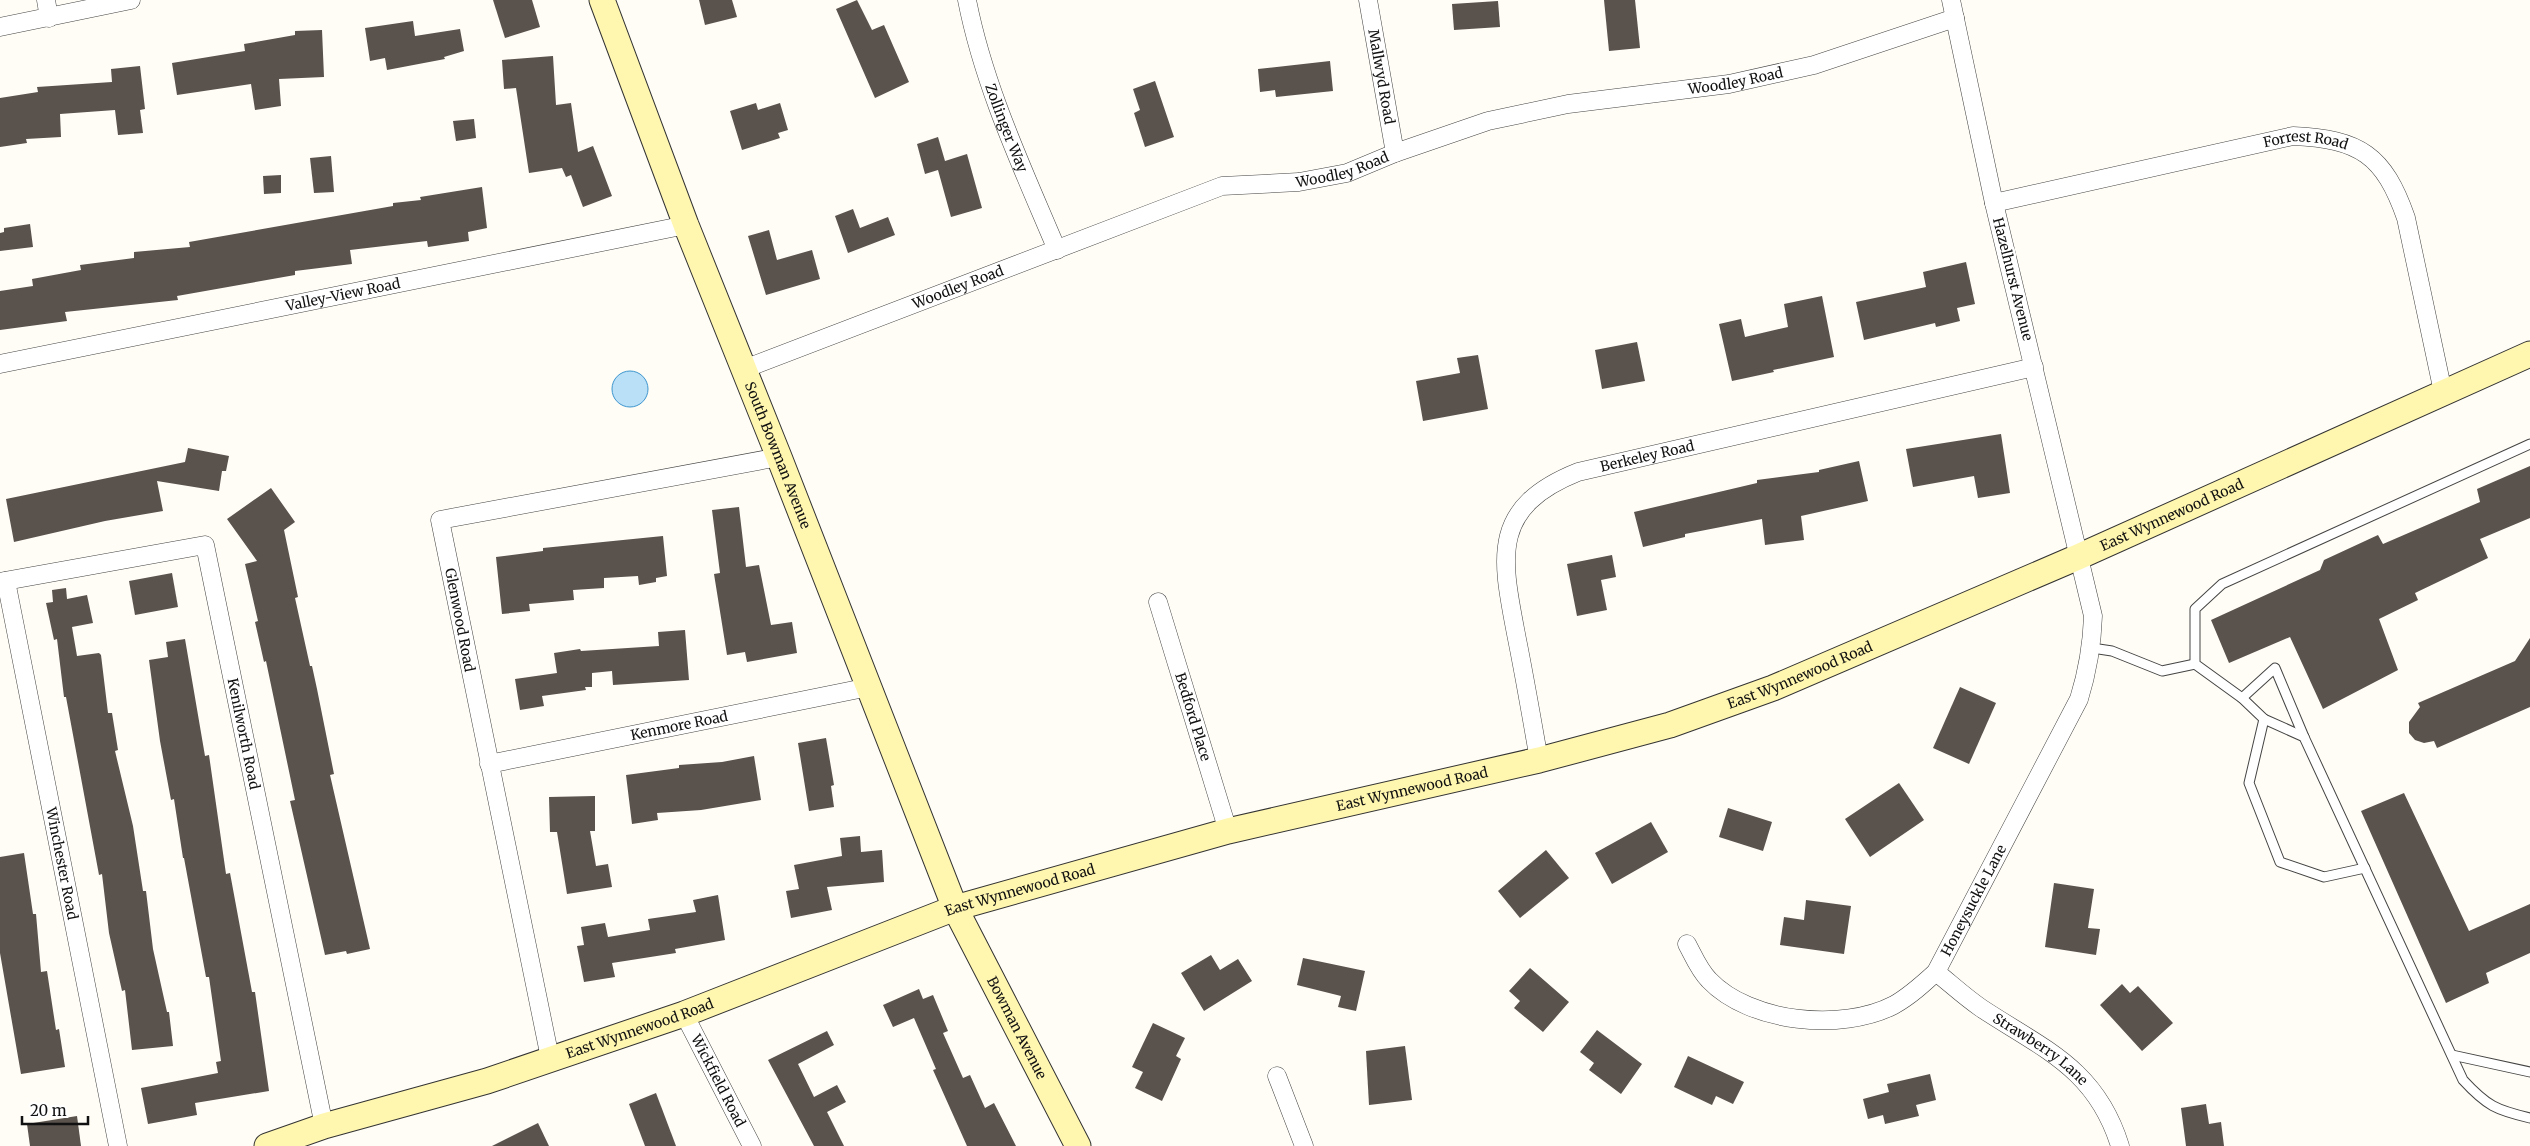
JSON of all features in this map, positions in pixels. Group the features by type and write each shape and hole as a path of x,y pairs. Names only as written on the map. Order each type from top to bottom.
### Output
{"street":[{"path":"46,0 50,18"},
{"path":"0,27 131,0"},
{"name":"South Bowman Avenue","path":"602,0 686,225 780,457 955,908"},
{"name":"Zollinger Way","path":"967,0 972,24 990,82 1011,140 1057,250"},
{"name":"Mallwyd Road","path":"1368,0 1395,153"},
{"name":"Hazelhurst Avenue","path":"1951,0 1994,203 2074,532 2078,556"},
{"name":"Woodley Road","path":"744,369 1222,186 1299,182 1347,173 1395,153 1488,121 1560,106 1729,84 1814,65 1955,18"},
{"name":"Forrest Road","path":"1994,203 2293,136 2314,137 2353,146 2371,156 2387,173 2398,195 2406,218 2443,392"},
{"name":"Valley-View Road","path":"0,364 686,225"},
{"name":"East Wynnewood Road","path":"267,1146 324,1126 487,1082 550,1058 684,1014 955,908 1228,831 1539,760 1670,725 1773,688 2078,556 2530,354"},
{"name":"Berkeley Road","path":"1539,760 1505,573 1509,535 1524,506 1536,493 1553,482 1578,472 2034,367"},
{"name":"Glenwood Road","path":"550,1058 440,520 780,457"},
{"name":"Kenilworth Road","path":"3,581 204,545 324,1126"},
{"name":"Honeysuckle Lane","path":"1686,944 1707,978 1722,992 1764,1012 1800,1020 1825,1020 1872,1013 1894,1005 1916,990 1936,972 2079,699 2089,667 2092,648 2093,616 2078,556"},
{"name":"Winchester Road","path":"3,581 118,1146"},
{"name":"Bedford Place","path":"1158,602 1228,831"},
{"name":"Kenmore Road","path":"489,764 869,687"},
{"name":"Bowman Avenue","path":"955,908 1078,1146"},
{"name":"Strawberry Lane","path":"1936,972 1979,1006 2070,1065 2102,1105 2114,1126 2120,1146"},
{"name":"Wickfield Road","path":"684,1014 752,1146"},
{"path":"1278,1076 1304,1146"}],"lane":[{"path":"2195,664 2195,609 2222,584 2530,444"},
{"path":"2092,648 2112,651 2162,671 2195,664 2242,698 2264,719 2304,737"},
{"path":"2242,698 2275,668 2304,737 2463,1080 2478,1097 2498,1110 2530,1118"},
{"path":"2264,719 2249,783 2280,862 2324,877 2365,868"},
{"path":"2452,1056 2530,1072"}],"water":[{"path":"630,371 637,372 643,376 647,382 647,396 643,402 637,406 630,407 623,406 617,402 613,396 612,389 613,382 617,376 623,372"}],"building":[{"path":"493,0 532,0 540,27 505,38"},
{"path":"699,0 732,0 737,17 705,25"},
{"path":"857,0 872,30 884,25 909,82 875,98 836,9"},
{"path":"1604,0 1635,0 1640,48 1609,51"},
{"path":"1498,1 1500,27 1454,30 1452,4"},
{"path":"413,21 415,36 460,29 464,51 444,57 445,59 387,70 385,58 370,61 365,28"},
{"path":"322,30 324,77 279,79 281,106 255,110 251,84 177,95 172,63 245,51 244,44 295,35 295,31"},
{"path":"553,56 556,105 571,103 578,152 593,146 612,196 583,207 571,175 566,177 562,168 529,173 516,88 504,89 502,60"},
{"path":"1330,61 1333,91 1276,97 1275,90 1260,92 1258,69"},
{"path":"140,66 145,109 140,110 143,133 118,135 115,110 60,114 61,137 26,139 27,143 0,147 0,98 38,92 37,87 112,82 111,69"},
{"path":"1155,81 1174,137 1145,147 1134,113 1140,110 1133,89"},
{"path":"756,103 758,110 780,103 788,130 778,133 780,138 742,150 730,111"},
{"path":"474,119 476,138 456,141 453,121"},
{"path":"938,137 945,161 967,154 982,208 951,217 938,170 925,174 917,144"},
{"path":"331,156 334,192 314,193 310,158"},
{"path":"281,175 281,193 264,194 263,176"},
{"path":"482,187 487,228 468,232 469,241 428,247 427,241 350,250 352,264 295,271 295,275 177,296 178,300 65,312 67,321 0,330 0,291 33,286 32,279 81,270 80,265 134,258 134,252 190,247 189,242 393,206 393,203 421,200 420,197"},
{"path":"853,209 860,228 888,217 895,235 848,253 835,216"},
{"path":"30,224 33,247 0,251 0,233 4,232 4,228"},
{"path":"769,230 777,260 812,250 820,279 766,295 748,236"},
{"path":"1966,262 1975,304 1957,308 1960,321 1936,327 1935,323 1864,340 1856,302 1926,287 1923,272"},
{"path":"1822,296 1834,357 1732,381 1719,324 1741,319 1745,337 1788,327 1784,304"},
{"path":"1637,342 1645,381 1602,389 1595,350"},
{"path":"1478,355 1488,409 1423,421 1416,381 1460,373 1457,358"},
{"path":"2001,434 2010,493 1978,498 1974,476 1913,487 1906,449"},
{"path":"188,448 229,456 226,471 222,471 219,491 157,481 163,511 105,521 14,542 6,499 185,462"},
{"path":"1859,461 1868,501 1801,516 1804,540 1765,545 1762,519 1685,534 1685,537 1643,547 1634,512 1757,483 1757,480 1819,472 1819,470"},
{"path":"2530,466 2530,518 2480,539 2488,558 2415,593 2418,600 2379,619 2398,670 2323,709 2290,637 2229,663 2211,620 2320,570 2324,560 2378,535 2383,544 2480,502 2477,489"},
{"path":"271,488 295,522 284,530 298,597 295,598 310,666 312,666 334,774 330,775 370,949 347,954 346,951 325,955 290,801 295,800 266,661 264,662 255,622 258,621 245,564 257,561 227,519"},
{"path":"739,507 746,567 759,565 771,625 792,622 797,653 747,662 745,652 727,655 714,574 720,573 712,510"},
{"path":"663,536 667,576 656,578 656,582 639,585 638,576 604,578 604,588 573,590 574,600 529,604 530,611 502,614 496,557 543,551 543,548"},
{"path":"1612,555 1616,577 1601,580 1607,610 1577,616 1567,564"},
{"path":"172,573 178,607 135,615 129,581"},
{"path":"66,588 67,599 87,595 93,623 72,627 77,656 99,653 101,655 108,713 112,713 118,750 115,751 133,826 143,891 146,891 153,949 167,1012 169,1012 173,1046 132,1050 125,990 122,991 109,933 102,874 99,875 66,697 64,697 57,639 54,640 46,603 53,602 52,590"},
{"path":"685,630 689,680 613,685 612,671 592,673 592,687 585,687 586,690 542,696 544,706 520,710 515,679 557,673 554,653 580,649 581,651 659,646 658,632"},
{"path":"2530,638 2530,707 2437,748 2434,741 2424,743 2415,740 2409,733 2409,722 2420,707 2418,703 2515,661"},
{"path":"185,639 205,756 209,755 226,874 230,873 252,992 255,992 269,1091 195,1103 197,1115 148,1124 141,1088 218,1073 216,1062 221,1061 209,977 206,977 183,858 174,799 171,800 160,741 149,660 168,657 166,642"},
{"path":"1960,687 1996,703 1969,764 1933,748"},
{"path":"826,738 834,785 831,786 834,807 809,811 798,743"},
{"path":"754,756 761,800 701,810 657,813 658,820 632,824 626,775 679,768 679,765 722,762"},
{"path":"1899,783 1924,820 1870,857 1845,819"},
{"path":"2404,793 2469,931 2530,904 2530,953 2486,973 2489,983 2446,1003 2361,811"},
{"path":"595,796 595,831 590,831 596,866 608,864 612,887 567,894 557,832 550,832 549,797"},
{"path":"1728,808 1772,822 1763,851 1719,837"},
{"path":"1651,822 1668,852 1612,884 1595,853"},
{"path":"860,836 861,852 882,850 884,882 827,887 832,910 791,918 786,891 799,889 794,865 842,856 840,838"},
{"path":"1546,850 1569,878 1520,918 1498,891"},
{"path":"24,853 33,914 36,914 41,972 47,971 56,1030 59,1029 65,1067 21,1074 0,953 0,857"},
{"path":"2054,883 2094,889 2088,928 2100,929 2096,955 2045,947"},
{"path":"718,895 725,940 675,949 676,953 612,963 615,977 584,982 577,946 584,945 581,927 605,923 608,937 650,930 648,919 696,912 693,900"},
{"path":"1806,900 1851,906 1844,954 1780,945 1784,917 1804,920"},
{"path":"1211,955 1220,970 1238,959 1252,981 1204,1011 1181,973"},
{"path":"1303,958 1365,971 1356,1011 1338,1007 1341,996 1297,985"},
{"path":"1530,968 1569,1002 1543,1032 1514,1008 1520,1001 1509,991"},
{"path":"2122,984 2130,993 2138,986 2173,1023 2142,1051 2100,1005"},
{"path":"919,989 923,999 933,995 948,1031 943,1033 963,1078 970,1075 985,1108 994,1103 1016,1146 967,1146 933,1070 936,1069 914,1018 893,1027 883,1005"},
{"path":"1153,1023 1185,1038 1176,1056 1181,1059 1162,1101 1135,1088 1143,1072 1132,1067"},
{"path":"1597,1030 1642,1064 1621,1094 1589,1070 1594,1063 1580,1052"},
{"path":"827,1031 834,1045 798,1064 814,1097 837,1085 846,1102 827,1112 844,1146 814,1146 768,1060"},
{"path":"1405,1046 1412,1100 1369,1105 1366,1051"},
{"path":"1688,1056 1744,1082 1733,1104 1716,1096 1712,1105 1674,1087"},
{"path":"1930,1074 1936,1100 1916,1105 1919,1116 1885,1124 1883,1115 1868,1119 1863,1099 1889,1092 1887,1084"},
{"path":"656,1093 676,1146 645,1146 629,1104"},
{"path":"2206,1104 2209,1124 2221,1122 2224,1146 2186,1146 2181,1108"},
{"path":"77,1116 81,1146 30,1146 27,1124"},
{"path":"538,1123 549,1146 492,1146"}]}
